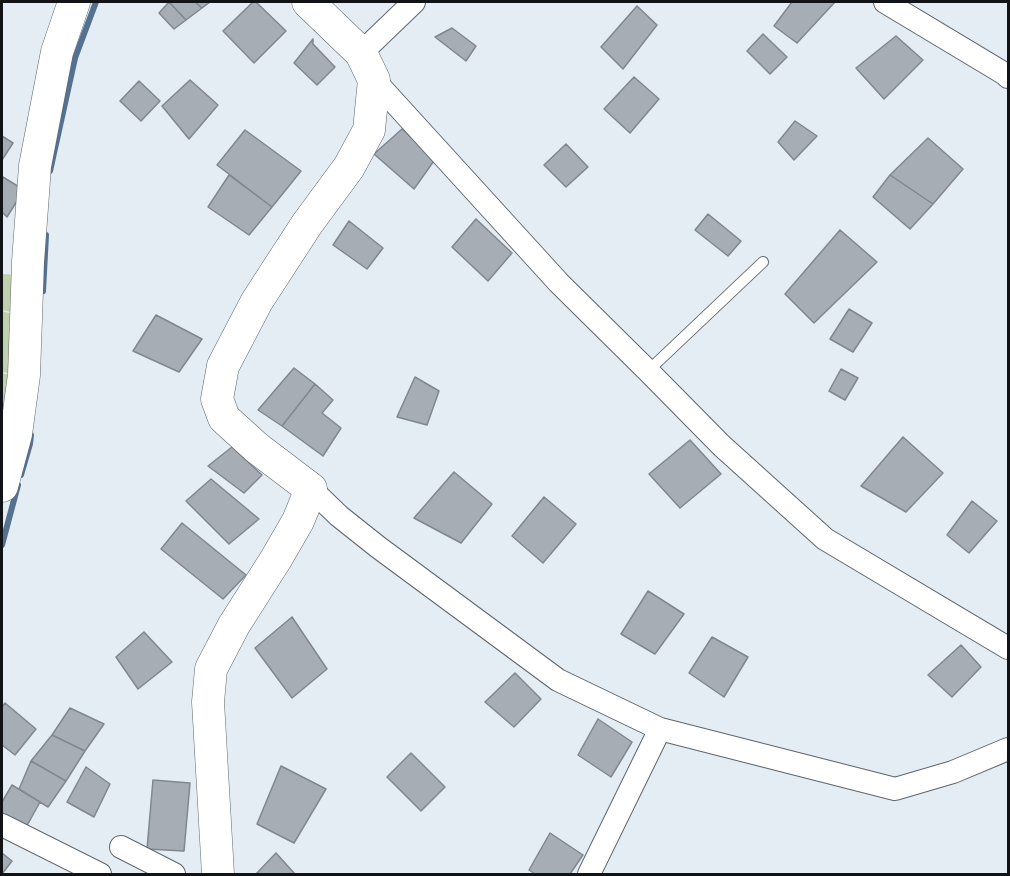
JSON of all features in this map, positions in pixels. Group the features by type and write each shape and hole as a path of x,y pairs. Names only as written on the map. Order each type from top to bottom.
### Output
{"street":[{"path":"2,486 16,434 24,375 28,262 35,166 57,52 74,2"},
{"path":"308,2 368,66 559,283 722,446 825,539 1008,648"},
{"path":"414,2 368,66 369,130 349,167 257,301 223,366 217,399 224,417 257,448 310,489 378,547 558,680 660,729 895,789 953,772 1008,749"},
{"path":"885,2 1007,74"},
{"path":"218,874 208,702 211,669 234,625 298,520 310,489"},
{"path":"589,874 660,729"},
{"path":"2,825 100,874"},
{"path":"121,847 174,874"}],"lane":[{"path":"648,371 764,262"}],"green space":[{"path":"2,274 20,275 20,314 2,310"},
{"path":"2,311 20,316 18,375 2,372"},
{"path":"2,373 18,377 6,424 2,423"}],"building":[{"path":"169,2 195,2 202,8 186,20"},
{"path":"169,2 186,20 174,29 159,13"},
{"path":"195,2 210,2 202,8"},
{"path":"253,2 256,2 286,31 254,63 223,31"},
{"path":"792,2 835,2 797,43 774,26"},
{"path":"637,6 657,25 623,69 601,47"},
{"path":"452,28 476,46 466,61 435,37"},
{"path":"763,34 787,57 770,74 747,51"},
{"path":"896,36 923,60 884,99 856,68"},
{"path":"313,39 313,44 335,67 317,85 294,63"},
{"path":"634,77 659,99 630,133 604,109"},
{"path":"190,80 218,105 189,139 162,106"},
{"path":"139,81 160,101 141,121 120,101"},
{"path":"795,121 817,136 794,160 778,142"},
{"path":"402,129 436,158 414,189 374,154"},
{"path":"245,130 301,171 272,207 217,165"},
{"path":"2,136 13,143 2,160"},
{"path":"928,138 963,169 933,204 890,175"},
{"path":"566,144 588,167 566,187 544,165"},
{"path":"229,175 272,207 249,235 208,207"},
{"path":"890,175 933,204 910,229 873,197"},
{"path":"3,177 24,190 7,217 2,212"},
{"path":"708,214 741,241 728,256 695,230"},
{"path":"476,219 512,253 488,281 452,247"},
{"path":"349,221 383,248 367,269 333,245"},
{"path":"840,230 877,262 814,323 785,294"},
{"path":"849,309 872,323 853,352 830,339"},
{"path":"156,315 202,339 179,372 133,351"},
{"path":"294,368 315,384 282,426 258,410"},
{"path":"841,369 858,378 845,400 829,391"},
{"path":"415,377 439,391 427,425 397,417"},
{"path":"315,384 333,400 322,413 341,428 323,456 282,426"},
{"path":"903,437 943,473 906,512 861,486"},
{"path":"690,440 721,474 680,508 649,474"},
{"path":"232,447 262,475 244,493 208,466"},
{"path":"454,472 492,504 461,543 414,518"},
{"path":"211,479 259,519 229,544 186,501"},
{"path":"544,497 576,524 543,563 512,536"},
{"path":"972,501 997,521 969,553 947,535"},
{"path":"182,523 246,575 223,599 161,549"},
{"path":"648,591 684,614 655,654 621,634"},
{"path":"292,617 327,669 292,698 255,648"},
{"path":"144,632 172,662 138,689 116,657"},
{"path":"712,637 748,657 724,697 689,673"},
{"path":"961,645 981,667 952,697 928,675"},
{"path":"515,673 541,699 514,727 485,702"},
{"path":"5,703 36,729 15,755 2,745 2,707"},
{"path":"70,708 104,724 85,751 52,735"},
{"path":"598,719 632,742 611,777 578,755"},
{"path":"52,735 85,751 66,781 31,761"},
{"path":"411,753 445,787 421,811 387,777"},
{"path":"31,761 66,781 48,807 19,789"},
{"path":"281,766 326,789 294,843 257,824"},
{"path":"86,767 110,784 94,817 67,802"},
{"path":"153,780 190,783 184,851 147,849"},
{"path":"12,785 40,802 24,831 2,817 2,802"},
{"path":"550,833 583,855 570,874 535,874 529,870"},
{"path":"2,853 12,861 2,874"},
{"path":"276,853 295,874 256,874"}],"waterway":[{"path":"50,171 75,58 96,2"},
{"path":"43,291 46,235"},
{"path":"21,475 31,435"},
{"path":"2,545 18,485"}]}
